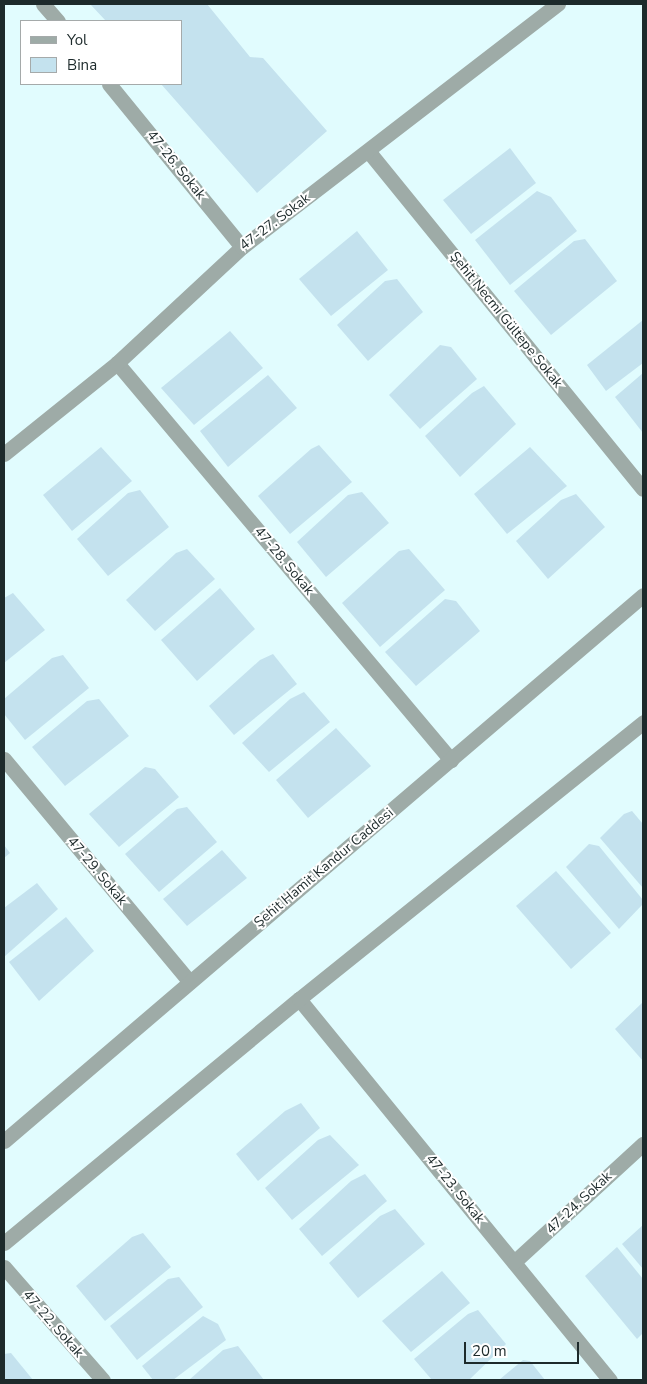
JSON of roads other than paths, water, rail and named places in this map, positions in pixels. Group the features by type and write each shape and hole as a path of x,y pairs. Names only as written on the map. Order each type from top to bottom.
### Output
{"street":[{"path":"44,4 57,20"},
{"name":"47-27. Sokak","path":"4,454 116,363 242,247 369,152 558,4"},
{"name":"47-26. Sokak","path":"110,85 242,247"},
{"name":"Şehit Necmi Gültepe Sokak","path":"369,152 643,489"},
{"name":"47-28. Sokak","path":"116,363 451,760"},
{"name":"Şehit Hamit Kandur Caddesi","path":"4,1141 643,595"},
{"path":"4,1243 299,999 643,722"},
{"name":"47-29. Sokak","path":"4,759 190,982"},
{"name":"47-23. Sokak","path":"299,999 610,1380"},
{"name":"47-24. Sokak","path":"514,1262 643,1144"},
{"name":"47-22. Sokak","path":"4,1267 103,1380"}]}
